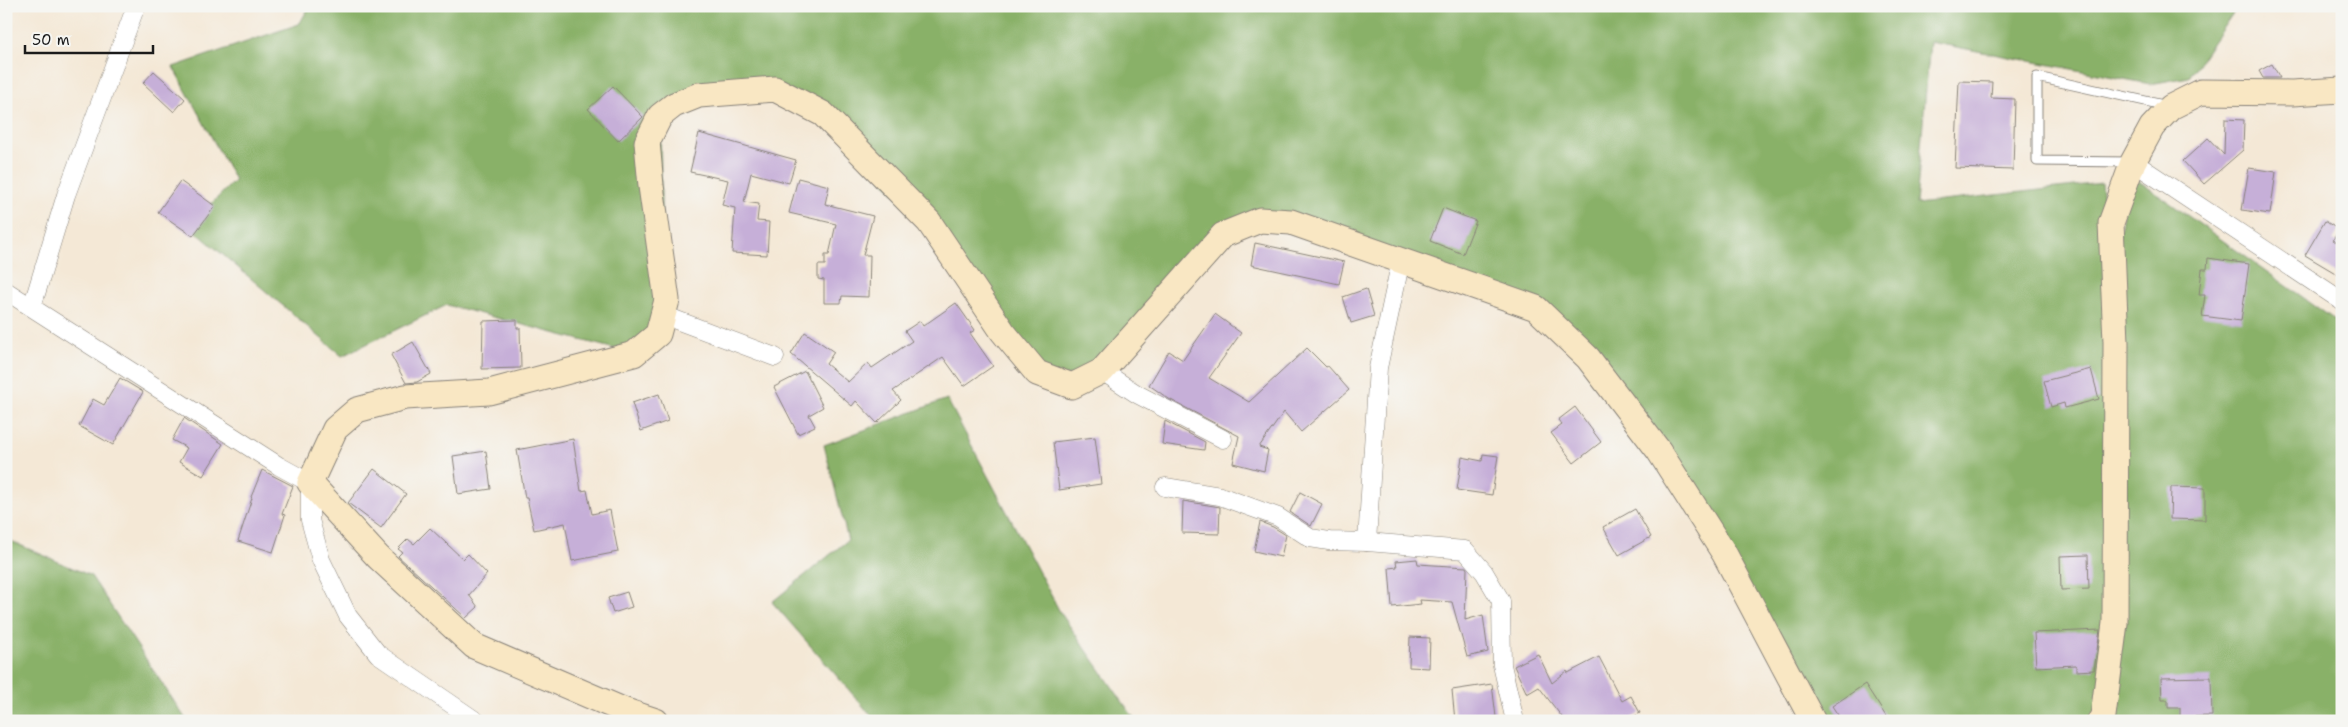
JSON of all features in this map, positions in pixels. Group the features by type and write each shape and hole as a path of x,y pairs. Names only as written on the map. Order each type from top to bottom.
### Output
{"street":[{"path":"32,307 66,195 136,6"},
{"path":"476,721 378,654 348,616 321,560 310,520 310,484 335,429 357,410 406,397 489,392 634,354 658,334 667,300 651,186 647,142 660,116 674,104 699,95 775,89 823,114 929,222 1004,332 1037,373 1072,386 1102,371 1223,235 1260,220 1291,222 1536,308 1588,358 1659,451 1724,553 1813,721"},
{"path":"2100,721 2115,623 2116,342 2111,223 2133,162 2152,127 2172,107 2202,92 2292,93 2342,90"},
{"path":"2133,162 2342,301"},
{"path":"1367,542 1378,368 1401,260"},
{"path":"6,291 310,484 378,557 474,646 623,710 656,721"},
{"path":"663,315 775,357"},
{"path":"1102,371 1137,394 1223,438"},
{"path":"1165,487 1220,496 1278,517 1310,538 1329,541 1367,542 1465,550 1484,572 1501,601 1502,665 1515,721"}],"lane":[{"path":"2133,162 2037,161 2037,77 2172,107"}],"green space":[{"path":"310,6 2238,6 2189,77 2150,84 1930,42 1916,204 2101,183 2112,285 2129,174 2342,325 2342,721 1813,721 1643,430 1536,308 1291,222 1223,235 1102,371 1052,378 847,138 775,89 660,116 663,315 634,354 447,305 342,356 189,226 235,180 173,67 299,24"},
{"path":"947,399 1060,612 1136,721 876,721 772,602 848,540 824,445"},
{"path":"6,539 91,576 187,721 6,721"}],"building":[{"path":"2272,64 2280,78 2263,78 2259,71"},
{"path":"154,71 185,99 174,112 143,83"},
{"path":"1959,81 1992,82 1991,98 2015,99 2013,170 1955,168"},
{"path":"613,86 643,117 618,141 588,109"},
{"path":"2225,119 2244,120 2243,150 2204,184 2183,161 2208,138 2224,155"},
{"path":"699,133 796,160 789,183 751,173 744,202 759,204 757,221 769,222 767,255 732,253 735,208 722,205 728,180 690,172"},
{"path":"2249,168 2276,172 2270,214 2242,210"},
{"path":"798,178 829,186 825,204 873,216 863,255 870,255 869,297 842,296 841,303 824,303 824,280 818,279 818,265 825,265 825,255 829,255 836,224 789,213"},
{"path":"180,181 215,206 193,236 158,212"},
{"path":"1443,208 1476,221 1463,254 1430,241"},
{"path":"2325,221 2339,230 2333,240 2342,245 2342,266 2337,274 2305,255"},
{"path":"1255,243 1344,262 1339,284 1251,265"},
{"path":"2208,258 2249,264 2241,321 2202,316 2205,295 2199,295 2202,269 2207,269"},
{"path":"1366,289 1374,316 1351,323 1343,297"},
{"path":"956,303 975,330 970,333 993,366 964,386 943,357 893,391 901,400 877,423 856,401 852,406 791,354 805,332 834,352 826,364 848,382 868,363 872,368 912,341 905,331 920,321 923,326"},
{"path":"1215,314 1241,333 1209,378 1249,402 1307,348 1326,367 1328,366 1349,390 1301,432 1284,412 1259,447 1268,450 1264,471 1233,463 1239,436 1169,399 1149,385 1169,351 1183,360"},
{"path":"517,320 517,328 520,328 521,368 482,369 483,321"},
{"path":"413,342 431,374 417,382 406,383 391,355"},
{"path":"2091,369 2099,399 2065,408 2064,403 2051,407 2044,381"},
{"path":"805,371 823,407 809,415 815,426 798,434 774,387"},
{"path":"120,378 143,392 113,445 79,426 93,399 104,405"},
{"path":"659,394 668,421 641,431 632,403"},
{"path":"1575,407 1601,442 1574,463 1551,433 1562,425 1558,420"},
{"path":"184,418 223,444 203,476 179,462 187,448 172,440"},
{"path":"1165,421 1205,442 1204,450 1162,444"},
{"path":"1095,437 1101,484 1059,490 1053,442"},
{"path":"573,439 581,491 587,490 592,514 610,510 618,552 572,561 565,523 534,530 527,498 525,498 517,450"},
{"path":"486,451 491,489 458,494 453,456"},
{"path":"1483,454 1498,456 1492,495 1457,490 1462,457 1482,461"},
{"path":"374,469 406,494 381,528 348,503"},
{"path":"262,470 293,486 282,514 285,515 273,552 238,541 251,497"},
{"path":"2171,487 2205,488 2205,520 2170,519"},
{"path":"1300,492 1322,504 1311,526 1290,512"},
{"path":"1183,501 1220,507 1219,534 1182,533"},
{"path":"1635,509 1651,537 1619,555 1603,527"},
{"path":"1260,522 1286,535 1281,557 1254,551"},
{"path":"430,528 463,559 468,554 487,574 469,595 478,607 466,618 398,556 402,552 398,549 408,539 414,544"},
{"path":"2088,555 2089,589 2061,590 2060,556"},
{"path":"1417,559 1418,564 1466,567 1465,620 1483,615 1488,652 1467,657 1452,602 1420,600 1421,604 1392,607 1389,568 1397,567 1396,561"},
{"path":"627,592 632,607 613,613 608,598"},
{"path":"2100,630 2094,670 2076,671 2076,665 2036,667 2034,633"},
{"path":"1410,637 1430,638 1429,668 1409,667"},
{"path":"1538,654 1552,683 1567,671 1568,673 1599,657 1622,701 1631,696 1640,713 1627,721 1565,721 1539,687 1527,694 1514,666"},
{"path":"2211,677 2212,716 2180,717 2180,708 2168,708 2168,700 2162,700 2161,678"},
{"path":"1492,684 1496,717 1455,721 1452,690"},
{"path":"1865,684 1889,721 1842,721 1832,706"}]}
